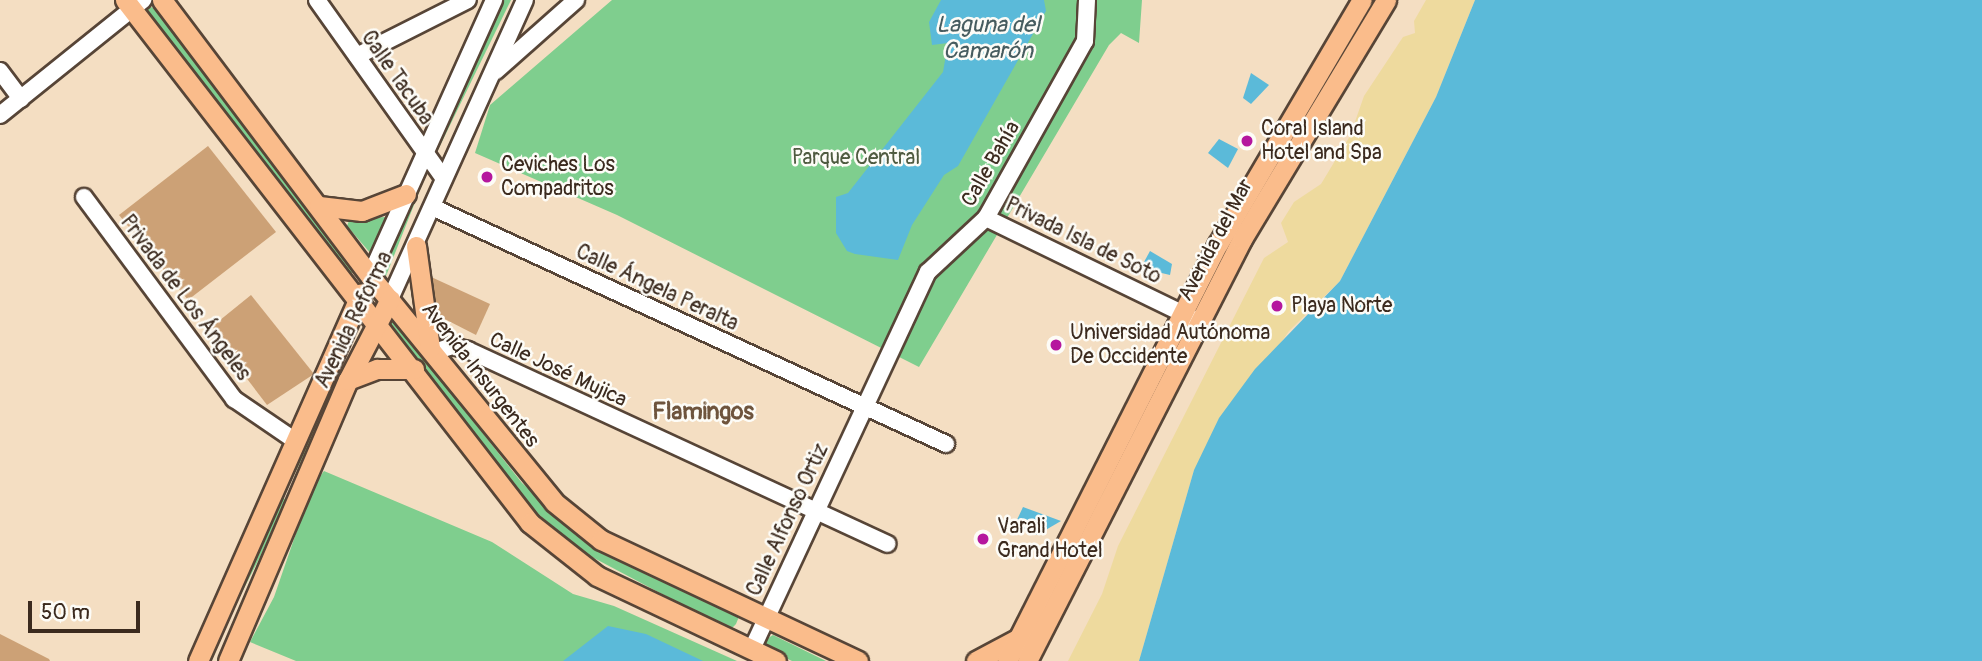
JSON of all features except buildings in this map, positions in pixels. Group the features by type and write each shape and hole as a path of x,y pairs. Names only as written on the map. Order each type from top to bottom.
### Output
{"main road":[{"name":"Avenida Insurgentes","path":"162,0 370,275 539,485 588,533 858,661"},
{"name":"Avenida del Mar","path":"1027,661 1246,194 1362,0"},
{"name":"Avenida del Mar","path":"1007,661 1190,317 1382,1"},
{"path":"134,3 356,303 414,369 509,498 551,543 597,576 776,661"},
{"path":"319,206 362,211 406,194"},
{"path":"416,246 432,350"},
{"name":"Avenida Reforma","path":"198,661 294,440 370,275"},
{"name":"Avenida Reforma","path":"228,661 348,380 390,299"},
{"path":"348,380 377,369 414,369"},
{"path":"276,482 299,498"},
{"path":"215,622 240,633"},
{"path":"976,661 1017,639"}],"street":[{"name":"Calle Tacuba","path":"317,0 444,179"},
{"path":"357,56 468,0"},
{"name":"Avenida Reforma","path":"370,275 494,0"},
{"name":"Avenida Reforma","path":"390,299 525,0"},
{"path":"492,75 576,0"},
{"name":"Calle Bahía","path":"863,408 928,272 986,218 1085,41 1087,0"},
{"path":"0,115 134,3"},
{"path":"0,71 21,99"},
{"name":"Privada de Los Ángeles","path":"84,197 234,399 294,440"},
{"name":"Calle Ángela Peralta","path":"432,207 946,444"},
{"name":"Privada Isla de Soto","path":"986,218 1190,317"},
{"name":"Calle José Mujica","path":"432,350 452,346 468,350 814,514 887,544"},
{"name":"Calle Alfonso Ortiz","path":"752,649 863,408"}],"green space":[{"path":"499,0 511,0 435,156 432,154"},
{"name":"Parque Central","path":"612,0 1142,0 1139,43 1121,33 1109,45 919,367 617,215 475,153 490,105"},
{"path":"152,7 360,272 350,273 299,209 290,207 142,12"},
{"path":"425,177 386,276 381,276 419,178"},
{"path":"388,217 372,255 347,226 350,218"},
{"path":"384,308 522,483 580,535 740,614 736,624 730,630 575,548 519,496 377,319"},
{"path":"316,412 319,425 288,487 285,485"},
{"path":"324,471 492,542 573,594 614,606 737,661 296,661 250,642 274,597 312,487"},
{"path":"282,494 285,500 260,557 236,604 230,603"},
{"path":"773,635 826,661 792,661 767,649 765,640"}],"sand":[{"name":"Playa Norte","path":"1426,0 1475,0 1436,97 1340,281 1289,331 1194,470 1139,661 1068,661 1102,594 1118,546 1264,258 1288,242 1281,223 1294,202 1321,184 1350,136 1364,96 1403,37 1415,33 1414,21"}],"water":[{"name":"Laguna del Camarón","path":"941,0 1044,0 1046,11 958,166 944,175 912,225 898,260 855,254 847,251 836,233 836,197 848,193 943,72 948,43 932,45 929,22"},
{"path":"1475,0 1982,0 1982,661 1139,661 1194,470 1219,418 1255,369 1340,281 1436,97"},
{"path":"1251,73 1269,85 1251,104 1243,98"},
{"path":"1219,139 1238,149 1228,168 1208,153"},
{"path":"1150,251 1172,264 1170,275 1149,270 1144,262"},
{"path":"1023,507 1061,521 1037,535 1015,524"},
{"path":"608,626 646,634 703,661 563,661"}],"place":[{"name":"Coral Island Hotel and Spa","path":"1247,141"},
{"name":"Ceviches Los Compadritos","path":"487,177"},
{"name":"Playa Norte","path":"1277,306"},
{"name":"Universidad Autónoma De Occidente","path":"1056,345"},
{"name":"Varali Grand Hotel","path":"983,539"}],"district":[{"name":"Flamingos","path":"703,412"}]}
